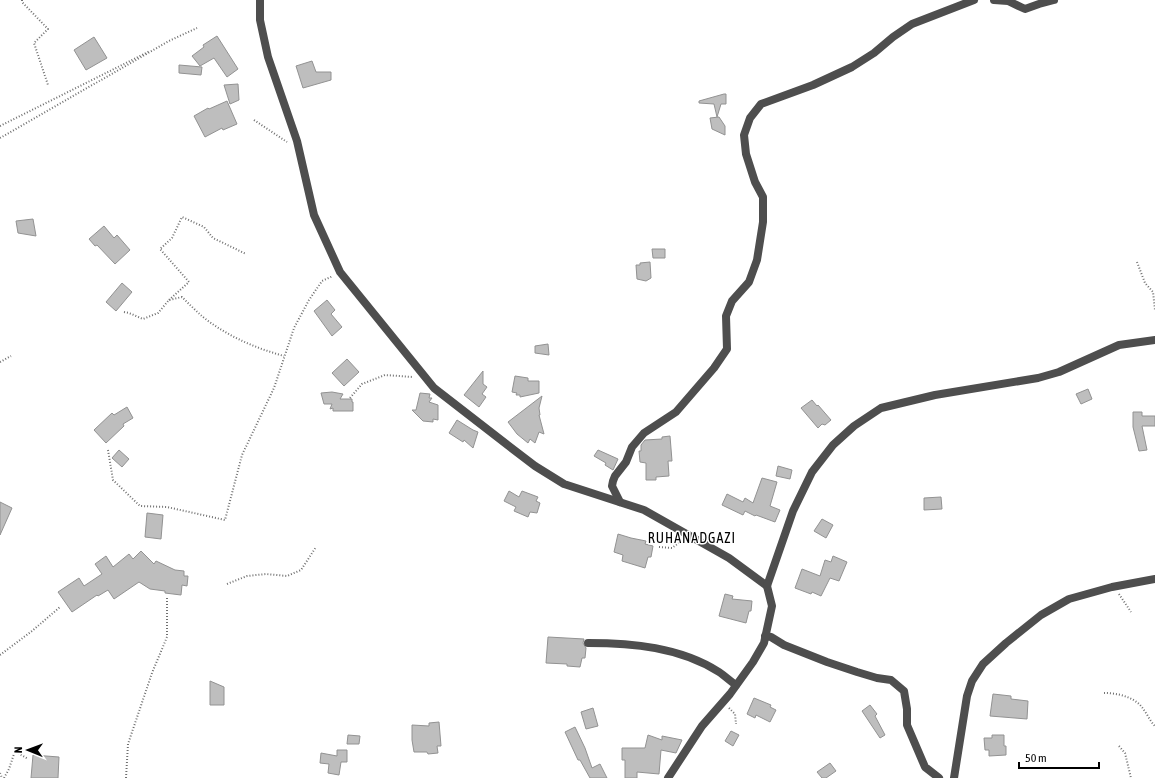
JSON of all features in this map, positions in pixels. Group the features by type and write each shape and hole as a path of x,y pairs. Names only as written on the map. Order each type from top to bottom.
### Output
{"street":[{"path":"260,0 260,20 268,57 299,151 314,216 340,272 434,388 545,473 564,484 644,510 729,558 767,586"},
{"path":"620,502 612,486 613,481 626,462 632,447 644,433 676,412 714,368 727,349 726,316 732,301 749,282 757,260 763,222 763,197 755,182 746,154 744,136 750,118 761,104 813,85 852,67 874,53 912,24 974,0"},
{"path":"994,0 1008,1 1025,9 1054,0"},
{"path":"668,778 702,726 736,685 753,662 764,643 772,606 767,586 793,511 812,472 833,445 854,426 880,408 935,395 1038,378 1059,372 1119,345 1155,340"},
{"path":"954,778 967,696 972,681 983,664 1006,643 1047,612 1070,599 1114,586 1155,579"},
{"path":"765,636 771,637 804,654 877,678 891,680 904,691 907,709 907,725 925,767 939,778"},
{"path":"588,644 632,644 648,646 675,653 718,672 736,685"}],"path":[{"path":"22,0 22,2 48,29 34,44 48,84"},
{"path":"0,126 197,28"},
{"path":"0,138 169,41"},
{"path":"254,120 277,134 299,151"},
{"path":"124,312 143,319 158,313 169,300 189,282 160,249 172,238 182,217 204,227 213,238 246,254"},
{"path":"1137,262 1145,284 1153,292 1155,310"},
{"path":"108,450 113,480 140,506 168,507 225,520 242,455 274,388 294,328 309,300 322,281 340,272"},
{"path":"169,300 182,297 202,317 234,337 267,352 284,356"},
{"path":"0,362 11,356"},
{"path":"350,398 362,384 385,375 426,378"},
{"path":"659,547 672,548 686,537 695,538"},
{"path":"227,584 247,576 266,574 286,576 301,570 316,547"},
{"path":"1114,586 1131,612"},
{"path":"126,778 128,744 152,673 167,636 167,598"},
{"path":"0,655 32,631 60,607"},
{"path":"1104,693 1114,693 1127,697 1140,705 1155,726"},
{"path":"723,702 735,714 736,724"},
{"path":"1119,746 1124,753 1131,778"},
{"path":"0,773 3,778 9,769 15,751 28,759"}],"building":[{"path":"217,36 238,69 227,77 214,58 200,66 192,56 204,47 203,45"},
{"path":"94,37 107,58 86,70 74,50"},
{"path":"312,61 316,72 331,72 331,80 303,88 296,66"},
{"path":"179,65 202,67 201,75 179,73"},
{"path":"238,84 239,100 230,104 224,85"},
{"path":"726,94 726,104 721,104 717,117 714,104 699,103 699,101"},
{"path":"227,101 237,124 223,130 222,128 205,137 194,116 208,108 209,109"},
{"path":"719,117 725,126 725,135 712,129 710,118"},
{"path":"33,219 36,236 18,233 16,221"},
{"path":"104,226 114,238 117,235 130,250 115,264 97,245 95,246 89,239"},
{"path":"652,249 665,249 665,258 653,258"},
{"path":"650,262 651,278 646,281 637,279 636,265"},
{"path":"122,283 132,292 116,311 106,302"},
{"path":"327,300 335,310 331,314 342,327 332,336 314,311"},
{"path":"548,344 549,355 535,353 535,346"},
{"path":"347,359 359,372 344,386 332,373"},
{"path":"483,371 483,384 487,387 482,394 486,397 479,407 464,395"},
{"path":"515,376 528,378 528,381 539,381 539,393 520,397 520,395 516,395 517,393 512,392"},
{"path":"1088,389 1092,399 1081,404 1076,394"},
{"path":"332,392 343,394 340,399 352,399 353,411 333,411 333,408 330,409 332,404 324,404 321,393"},
{"path":"420,393 430,394 429,398 432,398 429,402 438,405 438,420 433,419 433,422 423,421 412,410 416,410"},
{"path":"542,396 539,415 544,434 539,432 535,443 530,439 528,443 517,434 508,422"},
{"path":"812,400 831,420 825,425 822,424 818,428 801,408"},
{"path":"127,407 133,418 123,424 124,426 106,443 94,430 112,413 114,415"},
{"path":"1133,412 1142,412 1142,416 1155,416 1155,426 1142,426 1147,450 1139,451 1133,427"},
{"path":"457,420 478,432 473,448 464,440 463,442 449,433"},
{"path":"670,436 672,461 668,461 669,476 656,477 656,480 646,480 646,463 640,462 639,451 641,451 641,445 645,440 662,439 662,437"},
{"path":"119,450 129,459 122,467 112,458"},
{"path":"598,450 618,459 613,470 605,465 606,463 594,456"},
{"path":"778,466 792,470 790,479 776,476"},
{"path":"762,478 777,482 770,506 780,510 775,522 756,515 755,516 745,511 743,515 722,505 727,494 743,502 745,498 753,503"},
{"path":"509,491 519,497 522,491 538,497 536,501 540,503 537,513 530,512 528,517 514,511 516,507 504,501"},
{"path":"941,497 942,509 924,510 924,498"},
{"path":"0,502 12,508 0,535"},
{"path":"147,513 163,515 161,539 145,537"},
{"path":"822,519 833,525 826,538 814,531"},
{"path":"618,534 646,541 645,544 653,546 651,557 648,557 645,568 622,561 623,555 614,552"},
{"path":"141,551 154,564 156,561 175,570 184,571 184,576 188,576 187,586 182,585 181,595 150,589 139,582 114,599 108,590 98,596 97,595 72,612 58,592 79,578 84,586 102,574 95,564 106,556 113,567 129,554 133,559"},
{"path":"833,556 847,562 839,581 830,578 821,596 795,588 802,569 820,576 825,560 831,562"},
{"path":"725,594 733,596 732,599 752,601 751,611 749,611 746,623 719,616"},
{"path":"548,637 584,639 583,643 586,648 585,658 582,658 580,667 567,666 567,664 546,663"},
{"path":"210,681 224,687 224,705 210,705"},
{"path":"993,694 1011,696 1011,699 1028,701 1027,719 990,716"},
{"path":"754,698 771,705 770,707 776,710 770,722 756,715 755,718 747,714"},
{"path":"870,705 877,714 875,716 885,735 880,738 862,711"},
{"path":"593,708 598,726 586,729 581,712"},
{"path":"439,722 441,746 437,746 438,753 428,754 427,752 414,752 412,725 429,726 429,723"},
{"path":"575,727 592,768 600,764 607,778 590,778 580,760 578,760 565,732"},
{"path":"731,731 739,735 733,746 725,741"},
{"path":"348,735 360,736 359,744 347,744"},
{"path":"648,735 662,740 662,736 682,740 676,753 661,750 659,774 637,772 637,778 625,778 625,760 622,760 622,748 645,748"},
{"path":"992,735 1004,735 1006,755 989,756 989,750 985,750 984,738 992,738"},
{"path":"337,750 347,750 347,762 341,762 339,775 328,773 329,764 320,763 321,753 337,756"},
{"path":"33,755 59,757 58,778 31,778"},
{"path":"830,763 836,771 826,778 822,778 817,772"}],"district":[{"name":"RUHANADGAZI","path":"692,538"}]}
